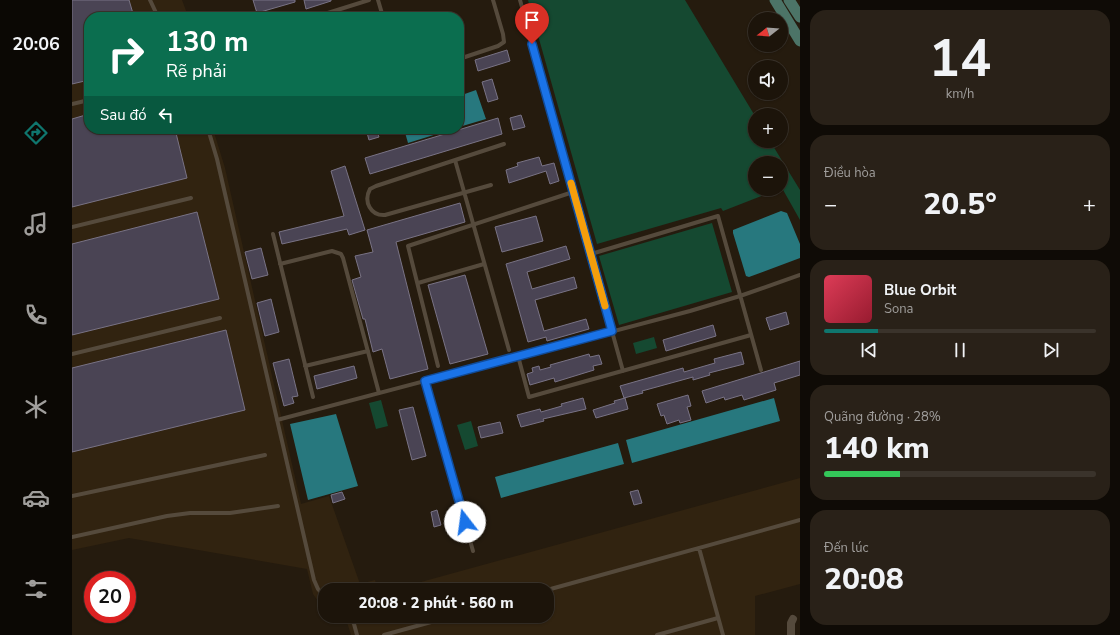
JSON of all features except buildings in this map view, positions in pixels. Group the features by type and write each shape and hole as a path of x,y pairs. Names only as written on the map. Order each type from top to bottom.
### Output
{"main road":[{"path":"775,0 800,41"},
{"path":"790,0 800,17"}],"street":[{"path":"791,635 791,623 793,619"}],"lane":[{"path":"150,0 156,12"},
{"path":"331,12 369,0"},
{"path":"378,0 382,12"},
{"path":"464,57 498,46 504,42 493,0"},
{"path":"520,0 623,371"},
{"path":"72,104 84,101"},
{"path":"210,134 217,159 314,580 318,589"},
{"path":"491,185 385,215 376,214 371,210 368,203 369,192 376,186 504,144"},
{"path":"455,160 509,350"},
{"path":"438,366 408,246 573,192"},
{"path":"72,227 191,198"},
{"path":"591,254 718,216 761,370"},
{"path":"273,234 313,397"},
{"path":"280,264 332,251 341,254 379,393"},
{"path":"418,283 484,264"},
{"path":"277,420 740,296 800,275"},
{"path":"72,354 220,318"},
{"path":"518,356 529,397 751,336"},
{"path":"305,366 368,351"},
{"path":"425,381 472,551"},
{"path":"72,496 265,455"},
{"path":"72,537 167,516 190,513 230,514 278,506"},
{"path":"554,588 800,520"},
{"path":"699,548 723,635"},
{"path":"657,635 718,618"},
{"path":"354,623 357,635"},
{"path":"384,635 428,623"}],"shaded area":[{"path":"72,0 182,0 186,12 84,12 84,134 215,134 225,168 301,504 329,496 360,583 318,583 318,601 313,594 307,569 129,538 72,550"},
{"path":"800,478 800,584 755,596 755,635 351,635 347,623 554,623 554,583 418,583"},
{"path":"375,580 376,583 364,583"}],"green space":[{"path":"528,0 685,0 750,108 748,108 748,148 774,148 779,156 748,156 748,196 761,196 723,211 721,208 597,244"},
{"path":"788,170 800,190 800,220 786,196 788,196"},
{"path":"712,223 732,292 619,325 599,256"},
{"path":"654,337 657,348 636,354 633,343"},
{"path":"381,400 388,426 376,429 369,403"},
{"path":"471,421 478,446 465,450 457,425"}],"water":[{"path":"476,90 486,119 464,126 464,94"},
{"path":"405,134 437,134 408,143"},
{"path":"781,211 787,213 800,244 800,258 749,277 746,276 733,230"},
{"path":"774,398 780,421 632,463 626,440"},
{"path":"336,414 358,486 308,500 290,424"},
{"path":"618,443 624,464 501,498 495,477"}],"slow traffic":[{"path":"571,183 605,306"}],"route":[{"path":"465,522 425,381 612,331 532,44"}]}
